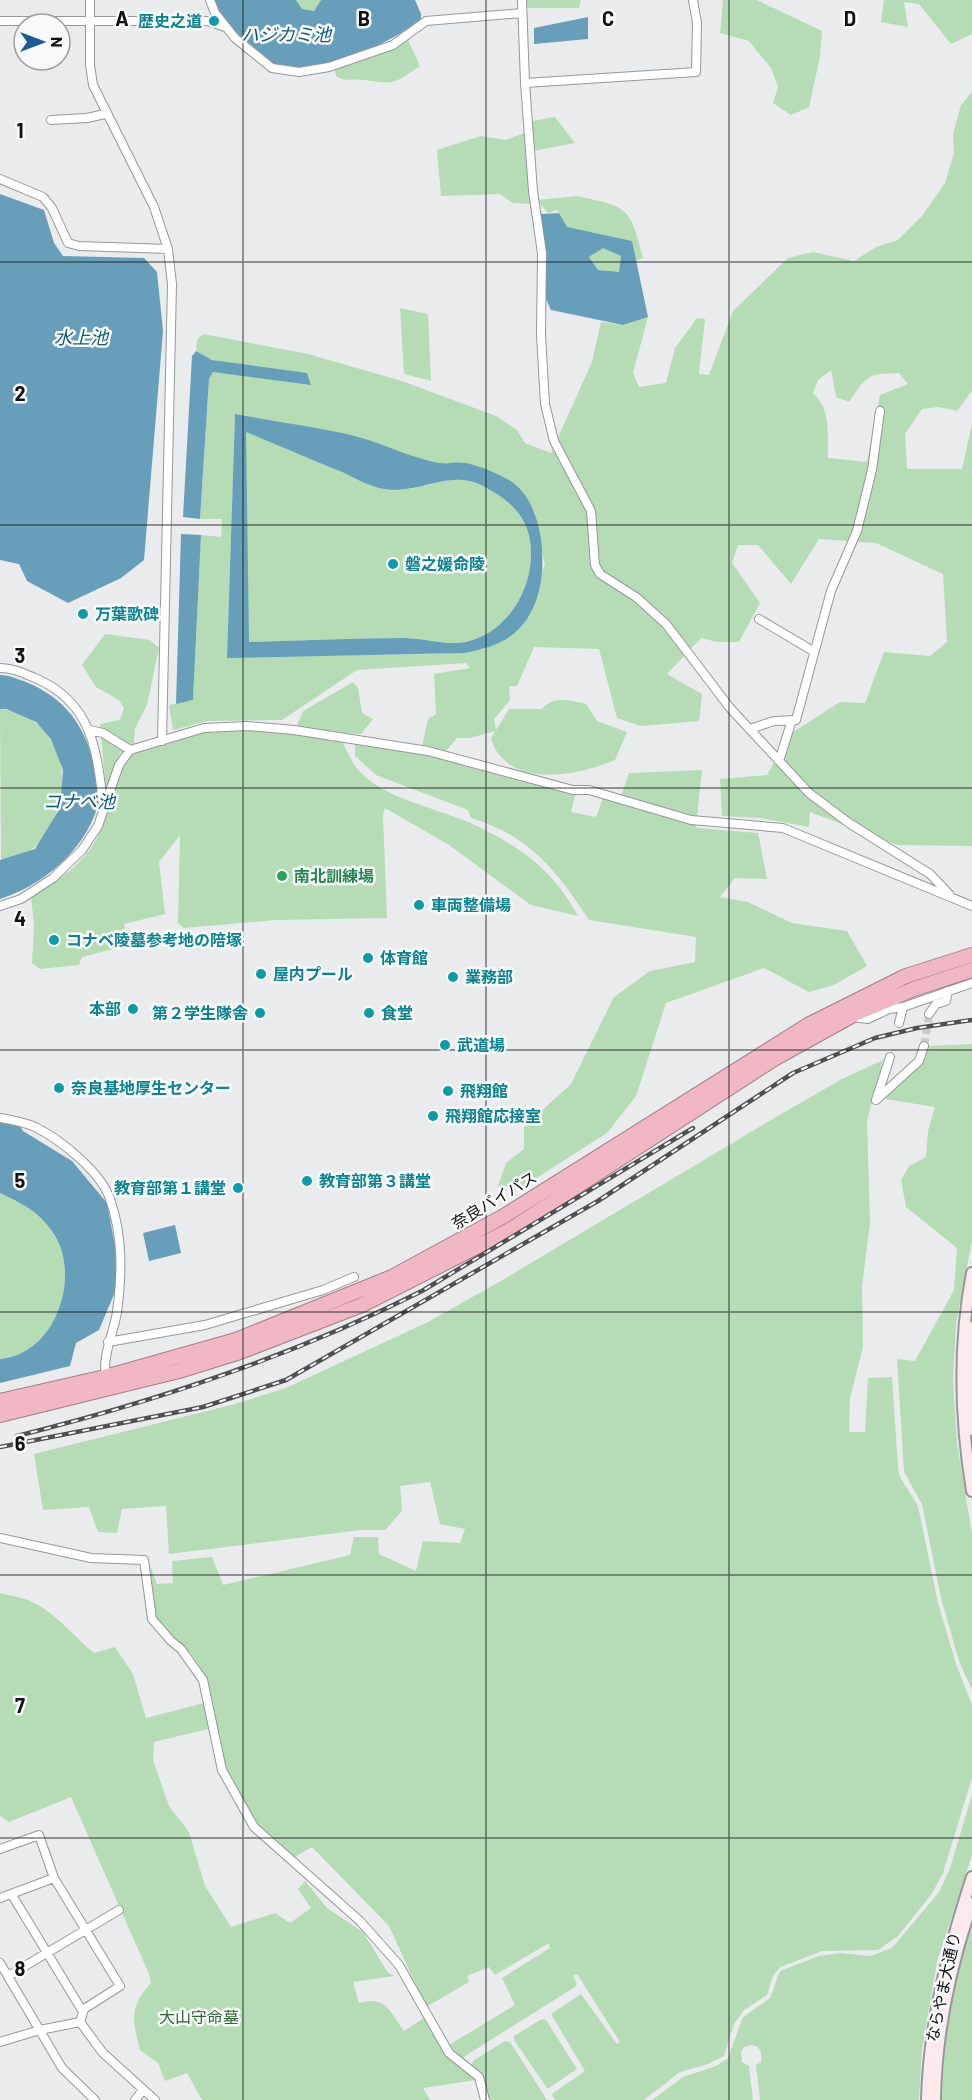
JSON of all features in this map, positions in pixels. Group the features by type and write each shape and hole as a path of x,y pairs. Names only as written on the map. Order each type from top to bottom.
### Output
{"highway":[{"name":"奈良バイパス","path":"0,1415 236,1340 392,1277 504,1216 808,1025 906,976 972,955"},
{"name":"奈良バイパス","path":"0,1401 106,1383 240,1352 323,1321 411,1282 508,1230 774,1059 851,1017 914,989 972,970"}],"street":[{"path":"90,0 93,85 105,114 154,207 168,249 172,321 162,741"},
{"path":"210,0 215,13 225,27 272,68 299,72 329,67 393,45 426,21 522,13"},
{"path":"522,0 525,83 542,253 541,334 545,404 554,441 591,511 595,565 600,574 636,597 666,624 730,708 808,793 849,823 930,874 950,895"},
{"path":"525,83 696,72 698,23 693,0"},
{"path":"207,21 215,13"},
{"path":"0,22 207,21 225,27"},
{"path":"51,120 105,114"},
{"path":"0,179 43,197 52,208 69,243 79,246 168,249"},
{"path":"750,729 774,721 796,720 831,591 857,531 872,470 880,411"},
{"path":"759,619 813,651"},
{"path":"0,668 11,668 49,684 69,701 90,730 96,749 104,804"},
{"path":"779,761 792,720"},
{"path":"0,906 21,899 53,878 82,850 98,826 119,765 130,750 204,728 247,726 294,730 428,751 573,790 589,790 691,820 783,828 972,906"},
{"path":"90,730 103,733 130,750"},
{"path":"851,1017 868,1019 889,1009 903,1007 972,983"},
{"path":"929,1014 936,1004 946,1001 948,991"},
{"path":"899,1023 903,1007"},
{"path":"890,1057 876,1100 919,1061 924,1046"},
{"path":"0,1118 36,1127 71,1150 102,1184 110,1197 120,1243 122,1274 116,1316 104,1366 106,1383"},
{"path":"972,1273 961,1359 964,1440 972,1491"},
{"path":"108,1342 205,1325 312,1293 354,1277"},
{"path":"312,1293 318,1308"},
{"path":"972,1327 969,1388 972,1430"},
{"path":"0,1538 91,1558 144,1560 152,1619 171,1641 181,1648 203,1680 222,1770 254,1827 360,1921 399,1965 449,2054 479,2077 485,2100"},
{"path":"0,1849 39,1835 54,1878 120,1986 82,2012"},
{"name":"ならやま大通り","path":"927,2100 937,2000 957,1919 972,1877"},
{"path":"0,1898 54,1878"},
{"path":"12,1895 82,2012 81,2022 103,2053 155,2100"},
{"name":"ならやま大通り","path":"935,2100 936,2060 950,1977 972,1903"},
{"path":"8,1976 119,1910"},
{"path":"0,1963 62,2068 95,2100"},
{"path":"0,2042 40,2030 81,2022"},
{"path":"135,2100 143,2090"}],"green space":[{"path":"296,0 321,0 314,11 302,9"},
{"path":"526,0 581,0 579,8 526,8"},
{"path":"723,0 757,0 822,31 820,57 809,107 791,115 773,103 778,87 771,68 749,41 720,33"},
{"path":"884,0 972,0 972,34 951,44 919,4 904,2 908,27 881,22"},
{"path":"407,38 420,66 404,77 388,82 347,80 336,76 334,67"},
{"path":"972,92 972,391 957,411 939,407 922,409 905,434 907,469 962,469 972,424 972,846 897,845 810,812 809,827 761,818 722,816 720,779 767,775 790,734 840,702 865,703 884,652 930,656 947,642 943,574 876,543 819,539 791,584 758,545 738,545 732,563 760,603 739,642 717,642 701,638 667,674 702,694 699,721 641,726 617,718 599,649 534,647 517,686 509,686 510,700 494,719 496,730 509,709 542,709 557,700 586,704 597,721 627,732 615,760 582,771 545,775 512,766 500,755 491,739 495,731 470,738 457,738 446,751 422,746 428,719 436,714 434,674 470,668 466,663 357,670 282,720 207,721 173,730 169,705 193,700 201,535 221,537 222,519 200,519 209,379 214,371 310,385 210,359 196,351 197,340 203,334 308,354 402,381 496,416 517,430 525,443 551,453 592,362 601,322 623,325 648,317 633,373 639,387 666,383 675,348 697,318 705,319 699,374 709,375 733,311 788,258 813,252 854,261 876,247 898,240 922,216 945,183 954,153 953,134 961,105","holes":["831,370 836,397 849,402 868,378 879,374 899,373 908,384 880,395 867,462 828,458 826,415 813,393 818,380","235,415 438,463 465,463 513,483 535,512 545,566 485,649 440,654 227,657"]},
{"path":"555,117 575,143 533,151 532,121"},
{"path":"527,132 530,204 513,203 500,194 441,196 437,150 481,136 506,140"},
{"path":"577,196 607,203 624,212 630,218 643,258 635,261 567,229 557,210 548,213 537,200"},
{"path":"603,247 621,256 619,273 598,270 589,257"},
{"path":"400,308 428,314 431,381 404,374"},
{"path":"245,431 379,488 408,489 457,480 469,481 492,491 517,511 523,520 530,541 530,568 514,609 493,630 480,637 459,643 403,638 248,642"},
{"path":"105,634 150,640 159,648 147,705 135,728 134,744 142,743 120,753 106,790 100,724 120,720 124,708 119,700 96,687 82,665"},
{"path":"353,682 358,688 362,713 373,719 361,734 295,730 303,711"},
{"path":"0,709 16,713 42,728 53,742 60,759 62,778 55,816 46,833 32,849 1,860"},
{"path":"204,730 287,731 342,741 355,766 366,778 380,787 412,802 477,826 522,852 547,873 578,916 531,905 449,845 385,808 383,815 387,918 276,920 184,928 178,923 180,835 159,862 165,914 124,924 129,945 82,957 79,965 40,969 32,963 34,926 31,896 69,871 89,851 103,826 125,759 132,754"},
{"path":"355,743 438,756 489,772 506,772 576,792 571,812 596,817 603,798 697,822 696,828 758,833 767,879 735,878 720,897 748,902 792,923 847,931 867,966 834,985 809,992 764,968 666,1003 636,1096 607,1133 524,1186 498,1186 506,1163 524,1149 524,1127 571,1084 614,997 650,971 695,962 696,937 589,920 566,886 526,845 510,834 471,818 468,810 376,775 355,756"},
{"path":"702,770 697,817 621,796 629,773"},
{"path":"972,1044 972,1241 956,1324 953,1381 957,1443 972,1534 972,1690 959,1661 941,1598 922,1504 904,1472 897,1359 915,1361 954,1290 957,1248 906,1207 901,1180 909,1166 926,1157 928,1131 935,1107 885,1099 924,1062 928,1046"},
{"path":"883,1060 867,1121 870,1223 862,1286 863,1347 850,1398 849,1432 865,1432 868,1378 892,1377 900,1477 918,1506 938,1603 956,1664 972,1705 972,1778 943,1873 931,1895 898,1936 878,1950 822,1951 780,1967 773,1976 767,1995 744,2010 734,2024 724,2056 708,2064 680,2072 644,2100 555,2100 552,2094 585,2071 551,2014 581,1994 617,2044 620,2042 577,1974 573,1976 577,1984 575,1987 462,2058 449,2045 515,2005 502,1978 550,1948 549,1943 495,1975 489,1967 467,1976 469,1982 426,2007 389,1926 312,1847 293,1858 270,1835 252,1822 222,1767 205,1680 199,1665 191,1653 173,1639 154,1616 149,1563 157,1584 173,1583 172,1561 212,1557 223,1585 350,1555 354,1537 378,1537 379,1554 416,1571 423,1541 460,1543 465,1529 440,1524 430,1482 400,1486 402,1511 385,1530 361,1530 169,1554 166,1506 122,1509 117,1533 98,1532 89,1507 43,1510 34,1454 235,1404 286,1388 428,1322 776,1117 842,1079"},
{"path":"0,1193 29,1208 47,1224 61,1249 65,1269 64,1289 59,1310 49,1328 36,1343 20,1354 0,1359"},
{"name":"大山守命墓","path":"0,1593 25,1599 41,1607 57,1618 94,1653 115,1647 133,1674 146,1718 204,1703 208,1729 154,1742 153,1760 169,1806 189,1832 205,1886 231,1927 275,1913 290,1923 311,1908 298,1889 305,1881 327,1908 363,1932 388,1973 395,1976 353,1982 359,2003 375,2001 381,2003 391,2012 404,2031 424,2018 442,2049 476,2080 423,2088 430,2100 202,2100 187,2073 165,2081 158,2063 140,2050 134,2022 139,2000 151,1983 149,1974 71,1797 9,1822 0,1816"},
{"path":"972,1795 972,1855 937,1962 922,2050 919,2100 760,2100 756,2065 761,2062 761,2053 759,2048 751,2045 744,2047 741,2052 742,2062 749,2066 753,2100 652,2100 683,2077 716,2066 728,2058 743,2017 770,1998 780,1971 819,1956 841,1953 870,1956 892,1948 940,1891 950,1868"},
{"path":"972,1925 972,2100 942,2100 950,2011 959,1967"},
{"path":"542,2019 546,2020 577,2069 549,2088 514,2040 514,2036"},
{"path":"505,2041 510,2042 547,2100 489,2100 484,2080 480,2072 472,2065 473,2061"}],"water":[{"name":"ハジカミ池","path":"214,0 296,0 302,9 314,11 321,0 415,0 421,14 421,21 351,58 311,69 292,69 269,62 238,36 224,20"},
{"path":"588,17 588,39 534,44 534,28"},
{"name":"水上池","path":"0,194 44,210 54,243 63,256 144,258 157,272 163,331 144,560 121,578 68,603 27,581 19,564 0,560"},
{"path":"559,213 567,227 632,241 648,317 623,325 551,310 546,299 540,214","holes":["603,248 621,256 619,272 598,270 589,257"]},
{"path":"196,351 212,360 307,373 311,385 213,372 209,379 200,519 183,517 192,356"},
{"path":"235,414 347,434 438,463 471,464 496,473 512,482 530,503 540,532 542,548 539,591 521,627 502,641 464,653 227,658","holes":["246,432 379,488 409,489 457,480 481,485 502,497 518,512 528,530 530,541 530,568 514,609 493,630 480,637 459,643 403,638 249,642"]},
{"path":"181,534 201,535 193,700 176,704"},
{"name":"コナベ池","path":"0,675 13,677 41,689 55,698 76,721 89,748 98,805 82,839 59,865 31,885 0,899 0,860 35,849 60,808 63,770 51,739 36,722 6,709 0,709"},
{"path":"0,1121 19,1125 23,1131 72,1161 107,1203 115,1246 117,1287 99,1330 76,1343 70,1366 0,1383 0,1359 20,1354 36,1343 49,1328 59,1310 64,1289 65,1269 61,1249 47,1224 29,1208 0,1193"},
{"path":"175,1225 181,1253 149,1261 143,1233"}],"tunnel":[{"path":"924,1046 929,1014"}],"railway":[{"path":"0,1447 203,1407 286,1380 598,1201 793,1073 875,1038 917,1028 972,1020"},
{"path":"17,1436 122,1408 224,1375 373,1314 422,1291 693,1128"}],"place":[{"name":"歴史之道","path":"214,21"},
{"name":"磐之媛命陵","path":"393,564"},
{"name":"万葉歌碑","path":"83,614"},
{"name":"南北訓練場","path":"282,876"},
{"name":"車両整備場","path":"419,905"},
{"name":"コナベ陵墓参考地の陪塚","path":"54,940"},
{"name":"体育館","path":"368,958"},
{"name":"屋内プール","path":"261,974"},
{"name":"業務部","path":"453,977"},
{"name":"本部","path":"133,1009"},
{"name":"第２学生隊舎","path":"260,1013"},
{"name":"食堂","path":"369,1013"},
{"name":"武道場","path":"445,1045"},
{"name":"奈良基地厚生センター","path":"59,1088"},
{"name":"飛翔館","path":"448,1091"},
{"name":"飛翔館応接室","path":"433,1116"},
{"name":"教育部第３講堂","path":"307,1181"},
{"name":"教育部第１講堂","path":"238,1188"}]}
